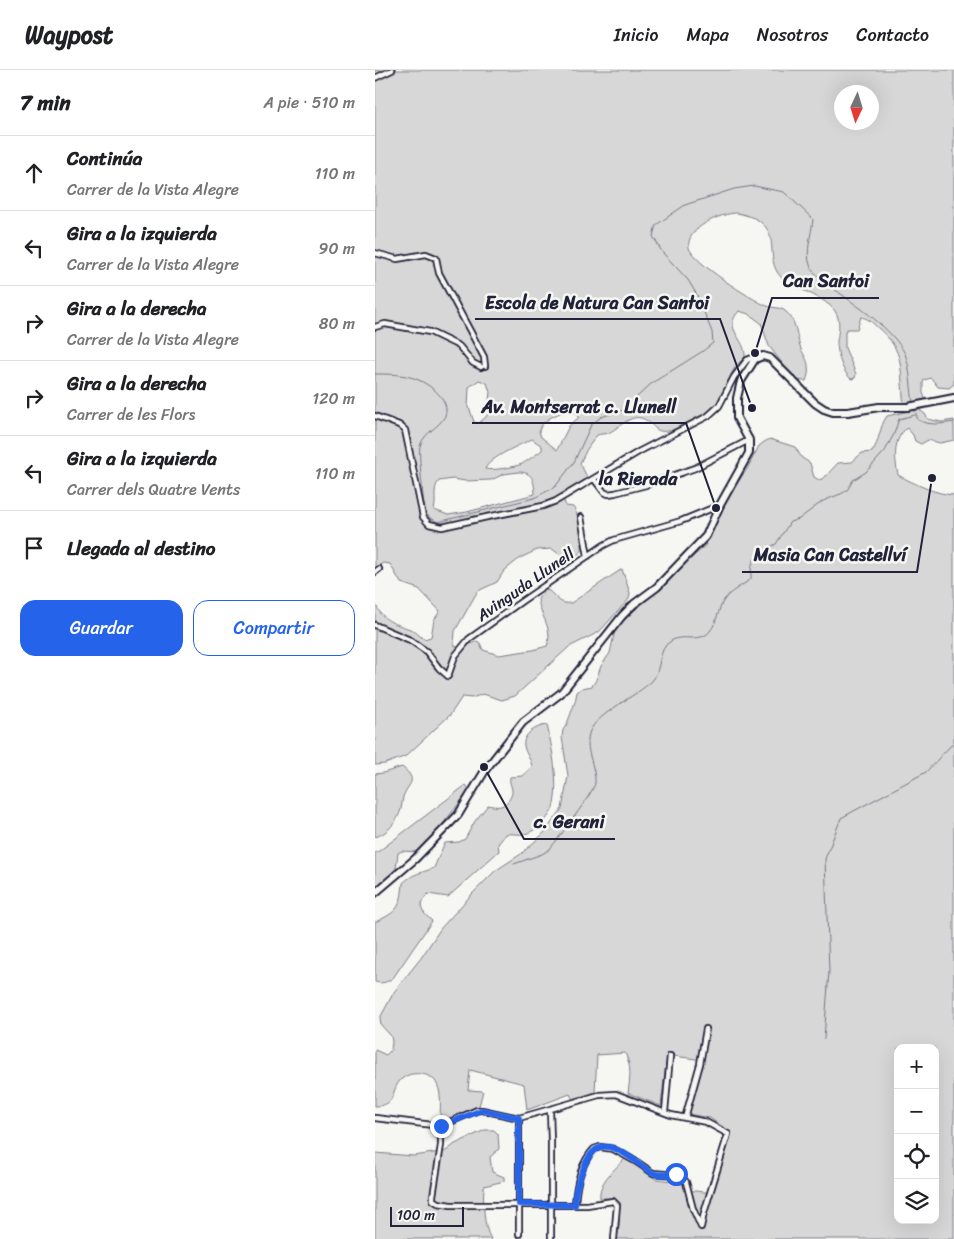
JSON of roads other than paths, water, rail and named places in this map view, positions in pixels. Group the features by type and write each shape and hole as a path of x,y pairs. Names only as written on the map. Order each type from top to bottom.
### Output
{"street":[{"path":"375,78 392,70"},
{"path":"375,253 397,259 426,254 436,258 439,273 484,357 483,366 473,363 459,346 430,332 385,324 375,327"},
{"path":"375,416 396,424 405,430 421,514 427,522 435,526 447,526 549,505 640,451 710,414 719,406 729,383 750,359 763,356 770,358 815,403 828,411 848,412 879,408 898,408 954,400"},
{"path":"375,893 415,859 458,815 486,769 523,722 561,693 622,616 634,604 657,587 698,546 712,524 720,505 748,456 749,440 738,420 737,403 741,381 755,359"},
{"path":"594,479 600,488 608,494 621,492 695,468 749,440"},
{"name":"Avinguda Llunell","path":"375,625 410,640 426,651 448,676 455,656 469,639 588,556 614,540 681,521 720,505"},
{"path":"581,517 588,556"},
{"path":"685,1118 698,1070 706,1029"},
{"path":"665,1112 670,1056"},
{"path":"375,1118 441,1126 482,1110 519,1118 599,1095 616,1094 665,1112 709,1124 728,1134 701,1227 693,1208 686,1182 682,1177 676,1174 653,1173 637,1162 607,1147 594,1149 587,1158 575,1188 575,1205"},
{"path":"550,1110 551,1239"},
{"path":"519,1118 519,1234"},
{"path":"441,1126 442,1135 433,1200 438,1204 587,1205 613,1201 617,1205 614,1239"}],"waterway":[{"path":"375,374 406,376 416,379 435,391 444,403 446,409 445,416 425,437 420,446 424,511 430,518 438,522 534,498 555,487 574,462 591,425 601,417 623,410 652,383 713,343 712,332 697,295 688,280 662,252 653,236 656,225 685,205 734,189 754,186 784,192 813,219 808,254 810,265 824,281 874,318 900,345 908,365 913,404"},
{"path":"914,408 918,420 923,422 936,424 954,422"},
{"path":"514,864 542,854 550,849 593,789 595,777 588,737 594,724 609,711 652,681 657,672 661,654 667,644 675,639 696,638 706,635 714,624 727,597 751,579 753,561 761,552 776,544 790,522 799,519 823,501 848,489 853,480 866,472 885,451 899,419 915,415"},
{"path":"824,1039 829,971 825,859 841,818 926,772 954,742"}],"place":[{"name":"Can Santoi","path":"755,353"},
{"name":"Escola de Natura Can Santoi","path":"752,408"},
{"name":"Masia Can Castellví","path":"932,478"},
{"name":"Av. Montserrat c. Llunell","path":"716,508"},
{"name":"c. Gerani","path":"484,767"}],"district":[{"name":"la Rierada","path":"638,479"}]}
